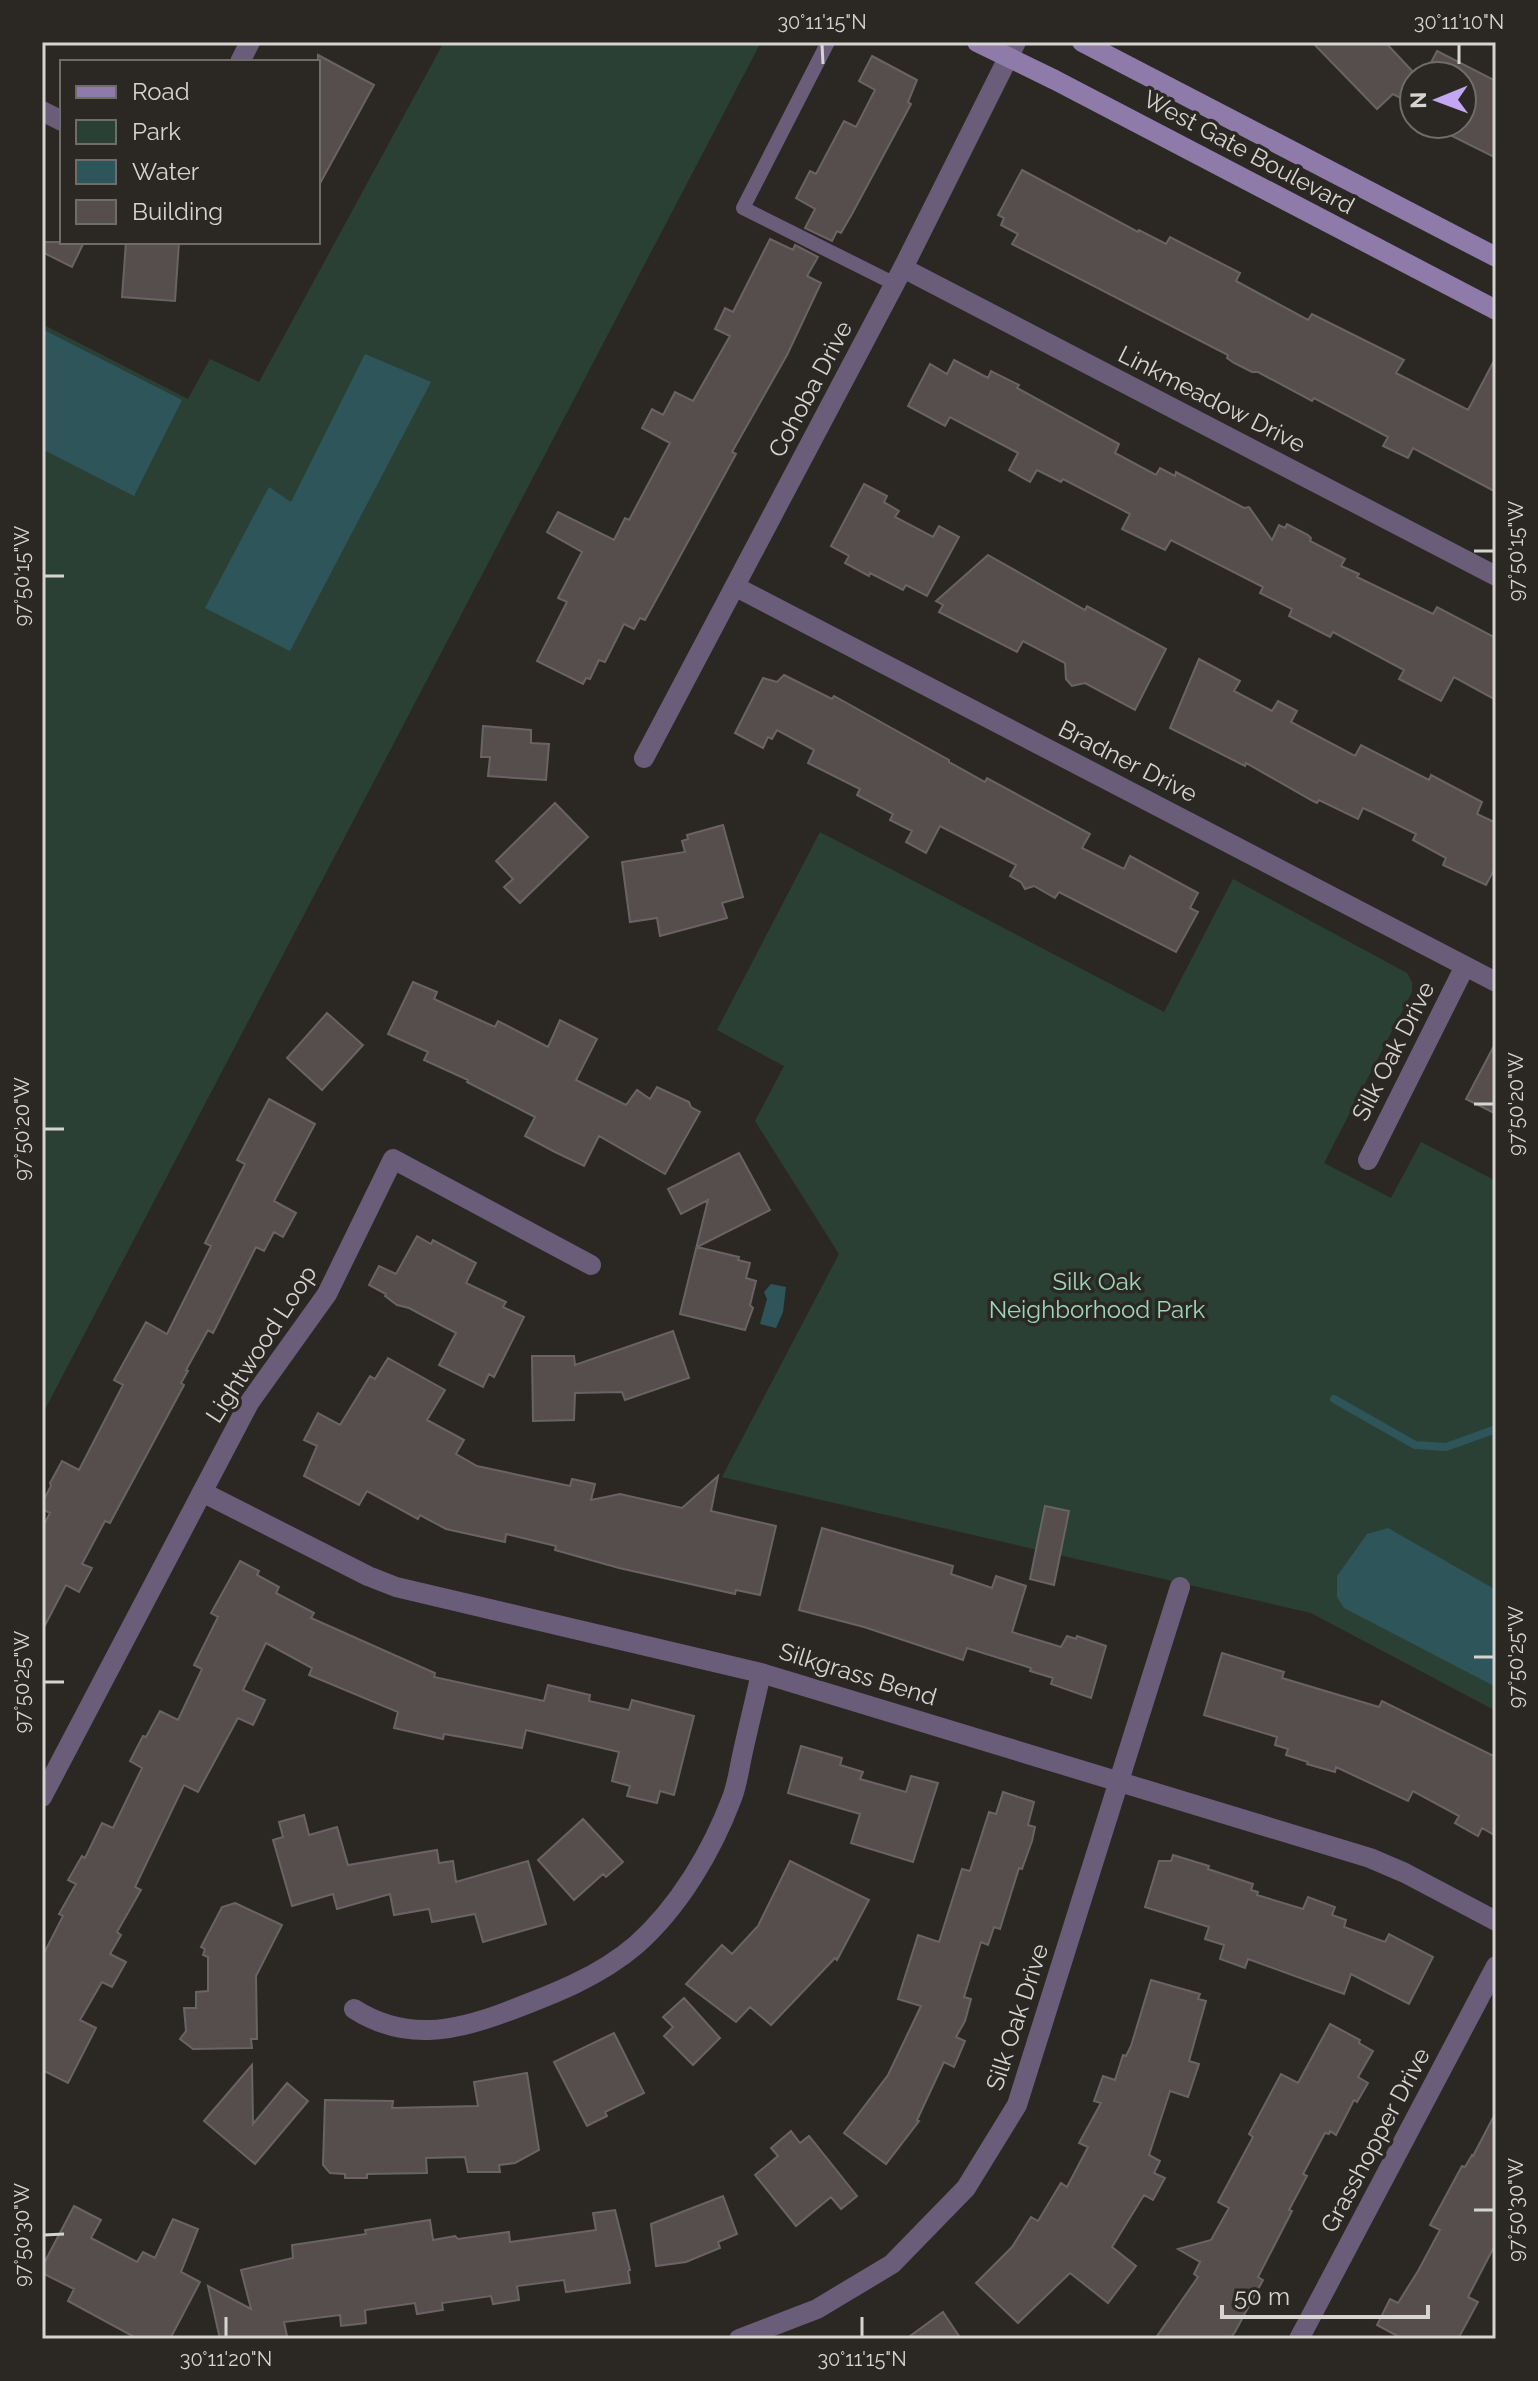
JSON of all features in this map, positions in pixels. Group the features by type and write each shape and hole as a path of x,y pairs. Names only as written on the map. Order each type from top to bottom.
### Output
{"main road":[{"name":"West Gate Boulevard","path":"977,42 1012,50 1055,80 1496,310"},
{"name":"West Gate Boulevard","path":"1082,42 1496,257"}],"street":[{"path":"241,60 250,42"},
{"name":"Cohoba Drive","path":"644,758 899,276 1012,50"},
{"path":"42,111 60,120"},
{"name":"Linkmeadow Drive","path":"899,276 1496,576"},
{"name":"Bradner Drive","path":"736,587 1496,982"},
{"name":"Silk Oak Drive","path":"1368,1160 1465,966"},
{"name":"Lightwood Loop","path":"42,1797 249,1403 327,1294 393,1159 591,1265"},
{"name":"Silkgrass Bend","path":"202,1492 368,1576 396,1587 761,1673 1120,1782 1370,1858 1496,1921"},
{"name":"Silk Oak Drive","path":"739,2339 817,2309 892,2264 966,2188 1017,2105 1180,1587"},
{"path":"354,2009 373,2021 396,2029 422,2031 461,2026 551,1996 599,1971 636,1945 685,1890 732,1797 761,1673"},
{"name":"Grasshopper Drive","path":"1299,2339 1496,1966"}],"lane":[{"path":"828,42 743,208 899,276"}],"green space":[{"path":"444,42 761,42 42,1415 42,324 188,399 210,359 259,382"},
{"name":"Silk Oak Neighborhood Park","path":"820,832 1164,1012 1233,879 1407,973 1412,982 1412,992 1324,1163 1391,1198 1421,1142 1496,1181 1496,1711 1311,1613 722,1477 839,1254 755,1121 784,1066 717,1030"}],"water":[{"path":"42,329 182,400 134,496 42,449"},
{"path":"365,354 431,382 290,651 205,608 269,487 291,502"},
{"path":"771,1284 786,1287 783,1312 776,1328 760,1324 767,1299 764,1292"},
{"path":"1388,1528 1496,1590 1496,1687 1344,1608 1337,1597 1337,1576 1367,1534"}],"building":[{"path":"1312,42 1385,42 1402,60 1398,60 1398,97 1393,94 1377,109"},
{"path":"1437,51 1455,60 1432,60"},
{"path":"318,55 374,85 320,183 320,60"},
{"path":"872,56 917,80 908,102 911,104 852,214 841,233 837,231 832,241 805,228 815,209 796,198 810,171 816,174 844,121 856,127 875,90 859,81"},
{"path":"1478,72 1496,81 1496,158 1460,140 1478,140"},
{"path":"1022,170 1138,232 1166,244 1170,237 1240,273 1236,281 1308,320 1312,314 1404,360 1396,373 1468,410 1496,357 1496,492 1413,448 1408,458 1383,446 1388,437 1314,398 1312,401 1258,372 1234,363 1227,358 1228,355 1012,244 1018,234 1001,225 1004,218 998,215"},
{"path":"770,239 793,250 795,245 818,257 807,276 821,283 787,355 732,452 736,454 645,620 640,618 634,629 624,624 605,662 599,660 590,679 586,678 583,684 537,661 567,602 558,598 582,552 547,532 558,512 614,540 625,518 629,520 670,443 642,428 652,409 663,415 675,392 693,401 730,336 715,329 725,308 733,312"},
{"path":"42,242 83,244 72,267 42,252"},
{"path":"126,244 179,244 175,301 122,297"},
{"path":"954,360 988,378 991,371 1019,385 1017,388 1119,444 1115,453 1156,475 1160,468 1175,476 1176,472 1244,508 1249,507 1272,540 1279,525 1285,528 1287,524 1308,535 1310,541 1345,559 1341,566 1359,574 1357,577 1433,614 1437,607 1496,638 1496,700 1454,677 1441,701 1399,679 1404,670 1333,632 1330,637 1289,616 1292,609 1260,593 1263,587 1171,540 1165,550 1122,529 1130,514 1063,479 1061,482 1037,470 1030,482 1009,470 1018,453 950,417 945,426 908,406 930,364 947,374"},
{"path":"864,484 887,496 884,502 899,511 895,517 933,537 939,526 959,537 927,596 906,585 903,590 870,573 869,576 845,563 849,556 831,546"},
{"path":"988,555 1085,610 1087,606 1166,649 1135,710 1085,683 1072,686 1066,679 1065,663 1023,641 1017,652 939,612 943,605 936,601"},
{"path":"1199,659 1240,681 1234,691 1272,711 1278,701 1297,711 1291,722 1355,756 1361,745 1429,780 1431,775 1482,802 1477,814 1496,823 1496,866 1486,885 1443,865 1446,858 1413,840 1416,834 1374,813 1363,808 1358,819 1319,800 1317,803 1246,763 1245,766 1170,728"},
{"path":"784,675 832,699 834,696 985,782 987,778 1090,834 1082,848 1124,869 1130,856 1198,893 1190,908 1198,912 1176,952 1059,892 1055,898 1034,886 1025,889 1021,882 1010,876 1016,865 940,826 926,853 906,842 912,831 890,820 893,814 857,795 860,789 808,763 814,750 777,730 772,739 768,737 763,748 735,733 763,678 777,682"},
{"path":"483,726 531,730 531,743 549,744 546,780 488,776 490,757 481,757"},
{"path":"555,803 588,837 520,903 504,887 513,879 496,861"},
{"path":"723,825 743,897 722,903 727,918 660,936 657,918 630,922 622,862 685,852 682,841 688,839 687,835"},
{"path":"413,982 437,992 434,999 495,1027 498,1021 548,1047 560,1020 597,1039 576,1080 626,1105 637,1090 650,1099 657,1087 689,1102 700,1112 665,1174 599,1136 584,1166 555,1152 525,1136 535,1117 424,1060 428,1052 388,1034"},
{"path":"327,1013 363,1045 322,1090 287,1058"},
{"path":"1496,1042 1496,1114 1466,1099"},
{"path":"269,1099 315,1124 274,1201 296,1213 283,1237 274,1232 264,1251 256,1247 213,1333 208,1330 186,1370 181,1383 184,1385 110,1523 105,1521 82,1564 92,1568 79,1592 66,1585 42,1631 42,1528 50,1513 42,1509 42,1503 50,1483 62,1461 79,1470 123,1385 114,1380 146,1322 167,1334 211,1246 205,1243 245,1164 237,1160"},
{"path":"739,1153 770,1210 697,1247 739,1257 738,1260 750,1263 746,1278 756,1281 750,1305 753,1308 745,1330 680,1314 708,1200 681,1214 668,1189"},
{"path":"417,1236 431,1244 433,1240 476,1263 466,1283 506,1302 503,1307 524,1317 494,1377 489,1374 483,1387 439,1365 456,1333 409,1308 397,1305 386,1294 369,1285 379,1266 396,1274"},
{"path":"673,1331 689,1378 625,1400 622,1392 575,1393 574,1420 533,1421 532,1356 574,1356 575,1365"},
{"path":"388,1358 445,1390 427,1420 464,1440 456,1454 477,1466 570,1486 572,1479 595,1484 591,1500 620,1494 682,1508 718,1476 711,1511 776,1526 760,1595 736,1590 735,1594 619,1568 555,1550 556,1546 506,1534 505,1542 446,1529 420,1515 418,1519 367,1491 359,1505 304,1476 317,1446 304,1440 318,1413 340,1425 370,1376 375,1379"},
{"path":"1045,1506 1069,1511 1054,1585 1030,1579"},
{"path":"822,1528 953,1566 951,1574 992,1588 996,1576 1026,1586 1012,1632 1061,1647 1067,1636 1076,1639 1077,1636 1106,1646 1091,1698 1051,1684 1053,1678 1030,1671 1031,1668 967,1648 963,1660 864,1627 799,1610"},
{"path":"240,1561 279,1587 276,1593 314,1613 311,1618 435,1673 434,1677 544,1701 548,1685 590,1695 589,1701 629,1710 632,1700 694,1716 674,1795 660,1791 657,1803 627,1796 630,1786 612,1781 619,1752 526,1730 522,1748 444,1734 443,1739 394,1728 398,1712 309,1675 312,1668 266,1643 243,1690 265,1700 253,1725 238,1718 198,1792 184,1785 135,1887 141,1890 117,1932 121,1935 110,1954 126,1962 112,1987 102,1982 80,2020 96,2028 68,2083 42,2070 42,1957 63,1916 59,1914 76,1884 68,1880 82,1856 85,1858 102,1823 113,1828 142,1768 130,1761 143,1736 146,1737 160,1711 178,1720 202,1669 194,1665 218,1617 211,1613"},
{"path":"1222,1653 1284,1672 1282,1678 1379,1707 1382,1701 1496,1757 1496,1836 1482,1828 1478,1836 1455,1823 1459,1816 1413,1791 1408,1801 1336,1767 1335,1772 1286,1755 1288,1749 1275,1745 1277,1737 1204,1715"},
{"path":"801,1746 842,1758 840,1765 863,1772 860,1779 906,1792 911,1776 938,1783 913,1862 851,1843 860,1814 788,1793"},
{"path":"1003,1792 1034,1802 1028,1825 1035,1827 1032,1841 1022,1869 1019,1868 1000,1929 994,1927 988,1945 981,1942 964,1997 971,1999 965,2021 956,2037 965,2041 954,2067 944,2062 919,2121 886,2164 844,2133 888,2075 921,2006 898,1999 918,1935 939,1942 962,1869 970,1871 989,1812 996,1814"},
{"path":"304,1815 309,1835 337,1827 348,1865 437,1850 439,1863 453,1861 456,1882 528,1861 546,1924 483,1942 475,1914 432,1922 429,1909 394,1915 390,1894 337,1909 333,1894 292,1906 273,1840 283,1837 279,1822"},
{"path":"583,1819 623,1862 606,1877 603,1874 574,1900 538,1860"},
{"path":"1173,1855 1253,1884 1251,1890 1258,1892 1257,1895 1303,1909 1308,1897 1335,1907 1332,1915 1346,1920 1344,1927 1385,1942 1389,1934 1433,1957 1409,2004 1351,1974 1344,1994 1248,1959 1245,1968 1220,1959 1224,1945 1205,1939 1209,1927 1145,1907 1159,1861 1171,1861"},
{"path":"790,1861 869,1900 837,1960 835,1958 771,2025 750,2007 736,2022 686,1984 722,1945 732,1954 758,1926"},
{"path":"235,1903 282,1925 256,1976 257,2039 251,2039 252,2048 193,2049 180,2039 186,2031 184,2008 196,2008 196,1992 208,1991 208,1957 203,1955 205,1949 201,1947 222,1907"},
{"path":"1151,1980 1200,1994 1198,1999 1206,2001 1189,2061 1199,2064 1188,2097 1170,2091 1149,2155 1160,2161 1154,2173 1165,2178 1153,2200 1144,2195 1112,2247 1136,2266 1108,2303 1070,2273 1018,2323 976,2283 1012,2247 1031,2217 1038,2221 1061,2183 1067,2187 1088,2147 1079,2143 1101,2103 1094,2101 1103,2076 1115,2080 1123,2055 1126,2056 1131,2046"},
{"path":"684,1998 720,2038 693,2065 664,2036 673,2027 663,2017"},
{"path":"1330,2024 1360,2040 1359,2043 1373,2051 1358,2077 1368,2083 1357,2102 1354,2100 1336,2135 1330,2131 1329,2134 1325,2133 1303,2174 1307,2176 1289,2210 1292,2211 1258,2277 1263,2280 1235,2332 1230,2339 1155,2339 1198,2277 1194,2274 1200,2262 1178,2249 1211,2240 1229,2208 1218,2202 1253,2137 1249,2134 1281,2074 1298,2083"},
{"path":"614,2033 644,2093 605,2112 607,2116 587,2126 554,2062"},
{"path":"252,2065 253,2124 287,2083 308,2101 255,2164 204,2121"},
{"path":"527,2073 539,2150 515,2163 499,2165 500,2172 468,2172 465,2157 426,2158 427,2173 367,2174 367,2178 345,2178 345,2174 330,2173 323,2165 325,2100 393,2101 392,2108 478,2106 474,2082"},
{"path":"1496,2112 1496,2243 1468,2297 1478,2302 1458,2339 1403,2339 1377,2325 1390,2299 1398,2303 1418,2271 1440,2230 1430,2225"},
{"path":"791,2131 800,2143 809,2136 857,2196 841,2209 831,2197 796,2226 755,2175 778,2156 771,2148"},
{"path":"723,2196 737,2234 718,2242 720,2248 686,2262 656,2266 651,2224"},
{"path":"74,2206 101,2220 91,2238 137,2262 143,2252 155,2258 173,2219 198,2229 181,2272 200,2282 170,2339 138,2339 68,2301 74,2289 42,2273 42,2267"},
{"path":"615,2210 630,2270 630,2283 566,2292 564,2280 517,2286 519,2300 493,2304 491,2296 442,2303 443,2310 417,2314 415,2303 365,2310 366,2323 341,2326 340,2315 284,2322 287,2336 272,2339 220,2339 208,2286 251,2309 241,2270 293,2258 292,2245 430,2220 433,2240 509,2232 510,2242 596,2230 593,2213"},
{"path":"943,2312 961,2339 906,2339"}],"waterway":[{"path":"1334,1399 1415,1445 1446,1447 1496,1429"}]}
